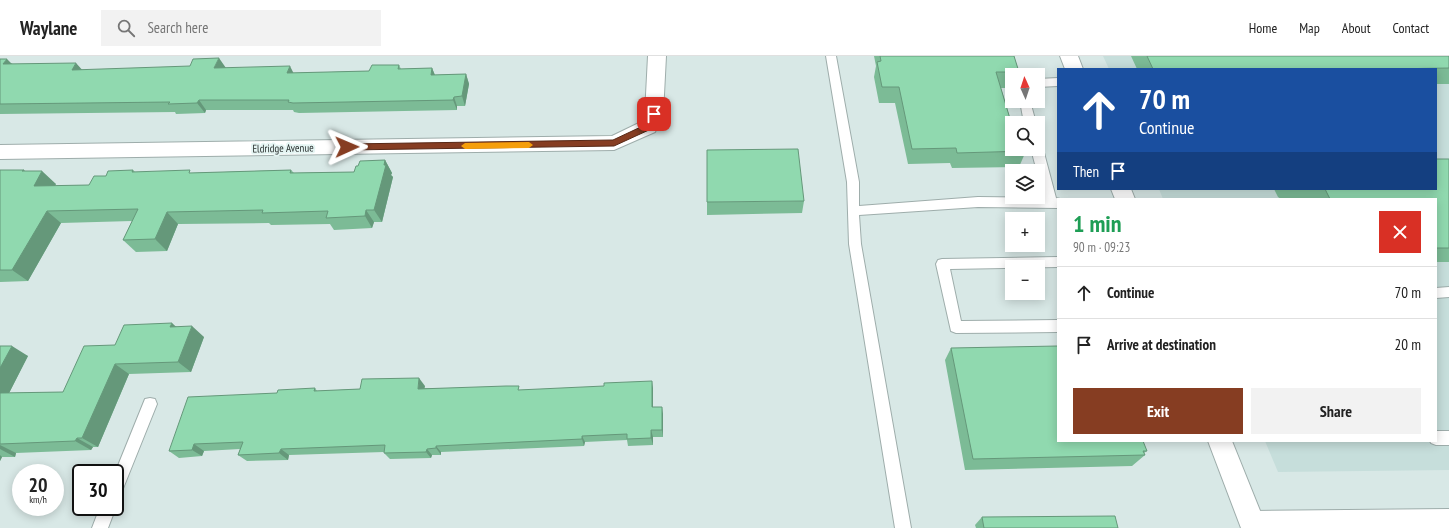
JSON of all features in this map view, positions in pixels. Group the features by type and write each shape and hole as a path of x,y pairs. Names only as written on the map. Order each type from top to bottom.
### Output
{"street":[{"name":"Eldridge Avenue","path":"0,152 614,143 648,127 654,114 657,56"},
{"path":"1069,56 1074,68"},
{"path":"1220,442 1254,526 1449,522"}],"lane":[{"path":"831,56 853,182 855,244 903,528"},
{"path":"1045,83 1057,82"},
{"path":"853,211 978,202 1055,203 1039,156"},
{"path":"1057,262 942,264 956,327 1057,326"},
{"path":"1437,293 1449,292"},
{"path":"124,469 150,404"},
{"path":"1437,438 1449,438"},
{"path":"100,528 105,516"}],"shaded area":[{"path":"1103,56 1449,56 1449,470 1278,472 1265,442 1437,442 1437,198 1163,198 1159,190 1437,190 1437,68 1109,68"}],"building":[{"path":"880,56 1014,56 1018,68 1005,68 1005,72 996,72 1005,102 1005,108 1007,108 1009,116 1005,116 1005,152 957,153 956,148 912,149 899,87 882,87 877,62 881,61"},
{"path":"1147,56 1449,56 1449,68 1153,68"},
{"path":"219,58 214,68 290,66 287,73 369,71 372,65 399,65 398,69 432,68 431,75 466,74 462,96 454,97 453,100 293,103 288,102 289,100 199,100 197,103 168,104 170,102 0,104 0,59 7,59 3,64 76,63 72,70 190,66 193,59"},
{"path":"798,149 804,201 707,202 707,150"},
{"path":"1437,159 1449,159 1449,248 1437,248 1437,198 1330,198 1326,190 1437,190"},
{"path":"385,160 384,165 386,165 374,210 366,210 365,216 326,218 328,211 262,213 263,210 167,212 155,239 123,240 138,209 47,211 12,270 0,270 0,170 42,171 34,186 89,185 94,176 106,176 108,171 133,170 132,172 190,170 189,173 291,170 290,173 354,172 360,161"},
{"path":"172,323 170,327 192,326 178,362 115,364 82,438 77,438 75,441 0,444 0,393 63,392 84,346 115,345 124,325"},
{"path":"0,346 12,346 0,368"},
{"path":"1057,346 1057,442 1143,442 1147,451 1143,451 1145,455 973,459 951,348"},
{"path":"419,378 418,389 519,386 518,390 604,386 604,383 652,381 652,407 662,407 662,430 651,430 651,438 627,439 627,434 582,436 582,439 436,446 436,448 427,449 426,452 384,453 385,445 281,449 279,453 238,455 243,442 194,444 192,450 169,451 188,397 277,393 278,390 315,388 314,391 360,389 362,379"},
{"path":"1115,516 1118,528 984,528 982,517"}],"slow traffic":[{"path":"465,146 529,145"}],"route":[{"path":"347,147 614,143 648,127 654,114"}]}
